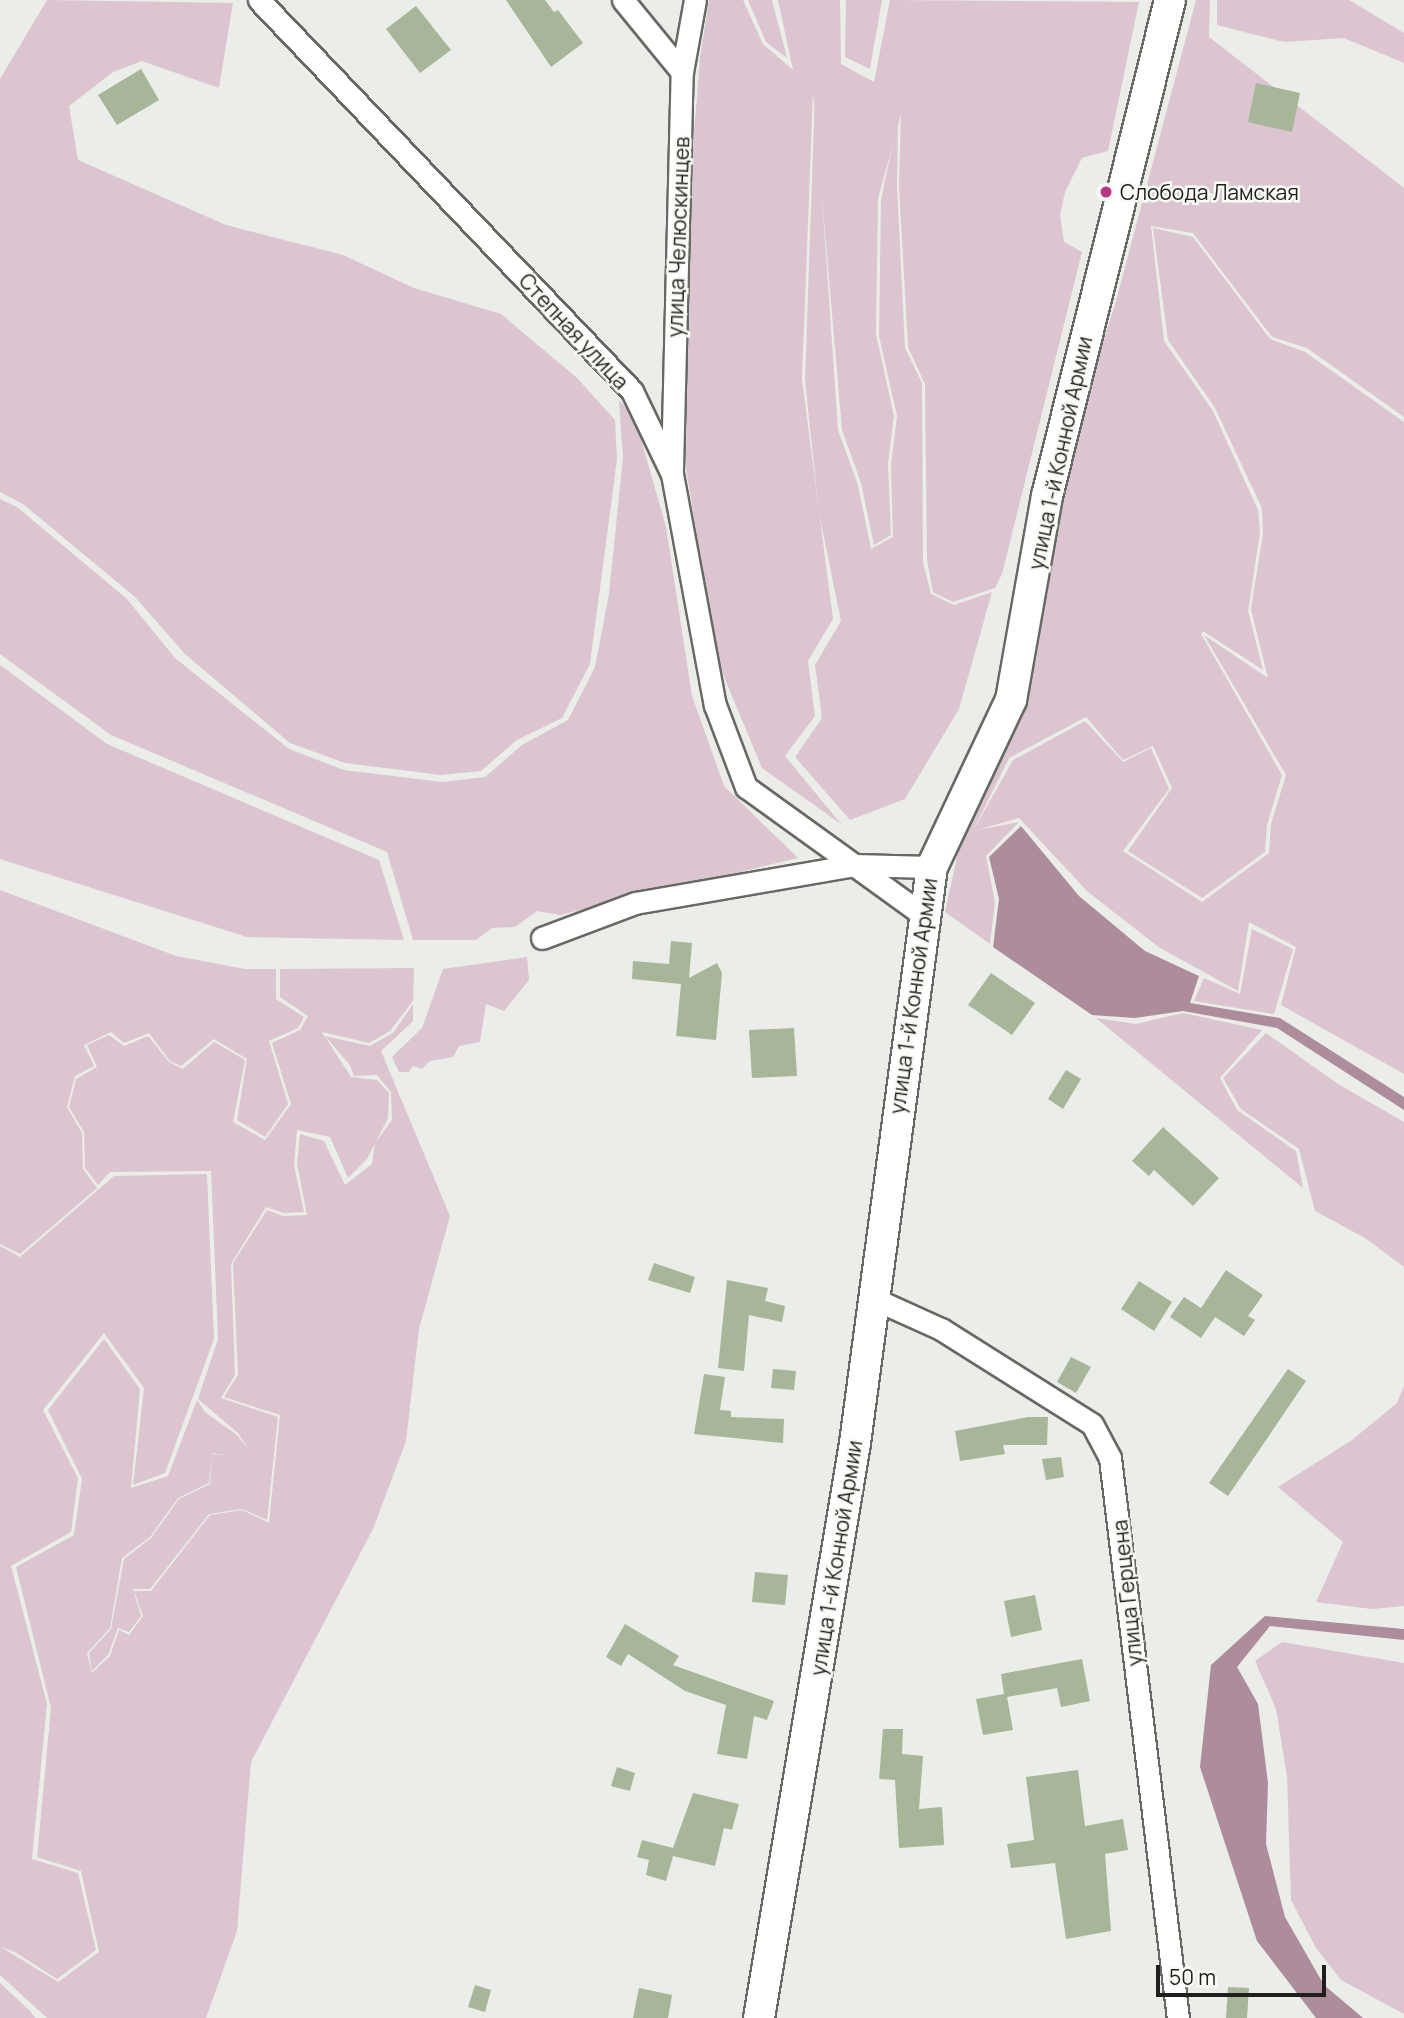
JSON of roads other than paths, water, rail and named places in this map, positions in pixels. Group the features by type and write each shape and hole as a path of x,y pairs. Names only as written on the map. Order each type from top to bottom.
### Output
{"main road":[{"name":"улица 1-й Конной Армии","path":"759,2018 855,1443 923,915 932,867 1011,700 1047,496 1170,0"}],"street":[{"name":"Степная улица","path":"259,0 632,391 672,474 715,705 746,787 923,915"},
{"path":"623,0 682,72"},
{"name":"улица Челюскинцев","path":"672,474 682,72 695,0"},
{"path":"542,938 635,903 854,864 932,867"},
{"name":"улица Герцена","path":"872,1298 941,1329 1092,1424 1110,1458 1178,2018"}],"place":[{"name":"Слобода Ламская","path":"1106,192"}]}
